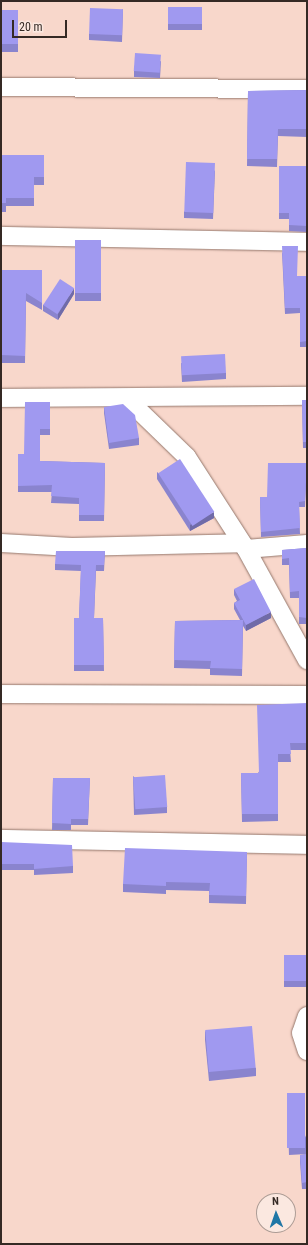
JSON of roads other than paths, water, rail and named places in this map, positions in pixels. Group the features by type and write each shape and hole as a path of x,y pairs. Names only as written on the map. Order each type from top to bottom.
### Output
{"street":[{"path":"1,87 307,88"},
{"path":"1,236 307,242"},
{"path":"1,398 127,399 307,396"},
{"path":"127,399 187,457 244,546 307,660"},
{"path":"1,543 72,547 307,544"},
{"path":"1,694 307,695"},
{"path":"1,839 307,845"},
{"path":"307,1016 301,1033 307,1050"}]}
